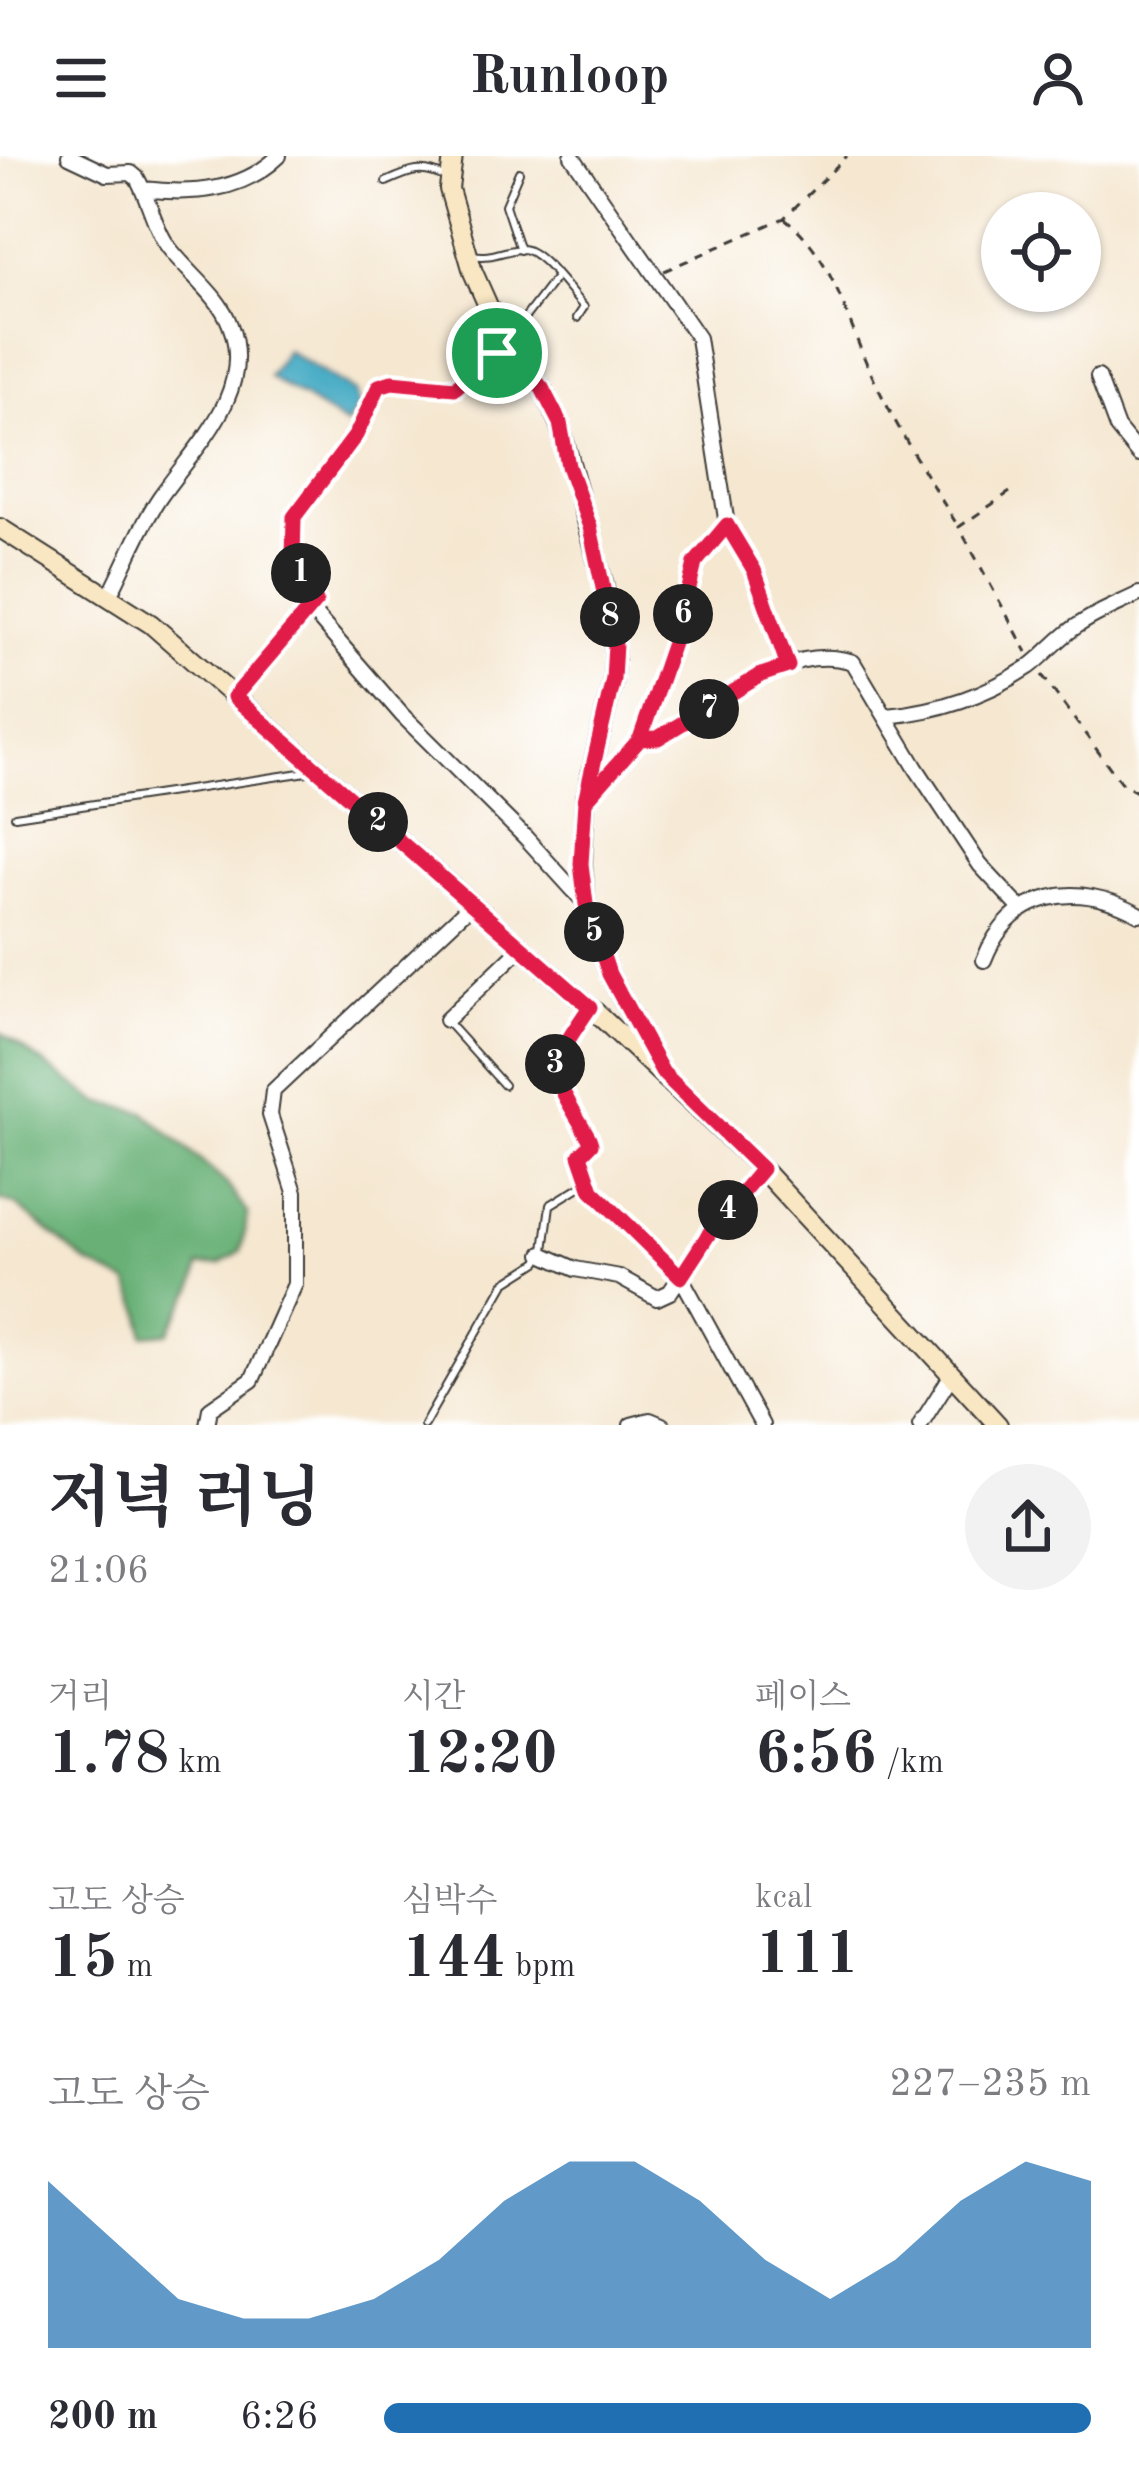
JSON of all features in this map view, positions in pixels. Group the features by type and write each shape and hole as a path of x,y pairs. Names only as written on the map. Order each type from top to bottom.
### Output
{"main road":[{"path":"453,156 449,180 466,254 505,344 542,388 560,423 568,466 590,527 615,644 613,679 581,826 586,904 609,974 663,1073"},
{"path":"0,528 152,624 590,1007 762,1169 998,1425"}],"street":[{"path":"69,156 107,174 131,173 166,243 230,325 235,350 224,409 161,496 110,596"},
{"path":"143,189 214,191 246,181 279,156"},
{"path":"572,156 698,338 727,525 754,570 788,666"},
{"path":"1098,377 1117,428 1139,455"},
{"path":"585,801 640,739 683,614 695,563 727,525"},
{"path":"887,716 948,707 1033,664 1082,622 1139,594"},
{"path":"234,697 311,610 402,715 586,904"},
{"path":"640,739 658,738 761,675 818,657 854,662 980,866 1020,908"},
{"path":"984,960 991,941 1020,908 1040,899 1084,896 1111,900 1139,914"},
{"path":"207,1425 210,1409 252,1380 295,1284 295,1192 270,1115 273,1091 471,905"},
{"path":"446,1020 521,948"},
{"path":"542,1254 575,1269 620,1277 657,1298 670,1292 714,1226 762,1169"},
{"path":"681,1277 762,1425"},
{"path":"920,1425 951,1376"},
{"path":"631,1425 650,1420 662,1425"}],"lane":[{"path":"386,182 412,170 430,169 449,180"},
{"path":"519,172 505,205 520,250"},
{"path":"466,254 495,257 520,250 535,252 584,307 577,318"},
{"path":"505,344 556,277"},
{"path":"15,816 320,770"},
{"path":"590,1007 554,1067 591,1144 580,1155 592,1190 681,1277"},
{"path":"446,1020 504,1084"},
{"path":"424,1425 505,1283 538,1262 550,1205 589,1181"}],"path":[{"path":"656,275 784,218 845,157"},
{"path":"784,218 809,240 919,464 1033,664 1122,784 1139,793"},
{"path":"311,610 316,601 293,559 294,517 356,435 379,386 392,382 455,388 505,344"},
{"path":"959,527 1010,492"}],"green space":[{"path":"0,1032 98,1102 144,1112 226,1183 248,1214 241,1251 220,1264 199,1266 194,1288 168,1333 144,1335 142,1314 128,1283 87,1263 15,1204 0,1200"}],"water":[{"path":"286,350 355,392 359,406 347,425 269,377"}],"route":[{"path":"497,353 455,388 392,382 379,386 356,435 294,517 293,559 316,601 234,697 590,1007 554,1067 591,1144 580,1155 592,1190 681,1277 714,1226 762,1169 663,1073 609,974 586,904 581,864 585,801 640,739 683,614 695,563 727,525 754,570 788,666 761,675 658,738 640,739 613,771 585,801 613,679 615,644 603,582 560,423 542,388 505,344 497,353"}]}
